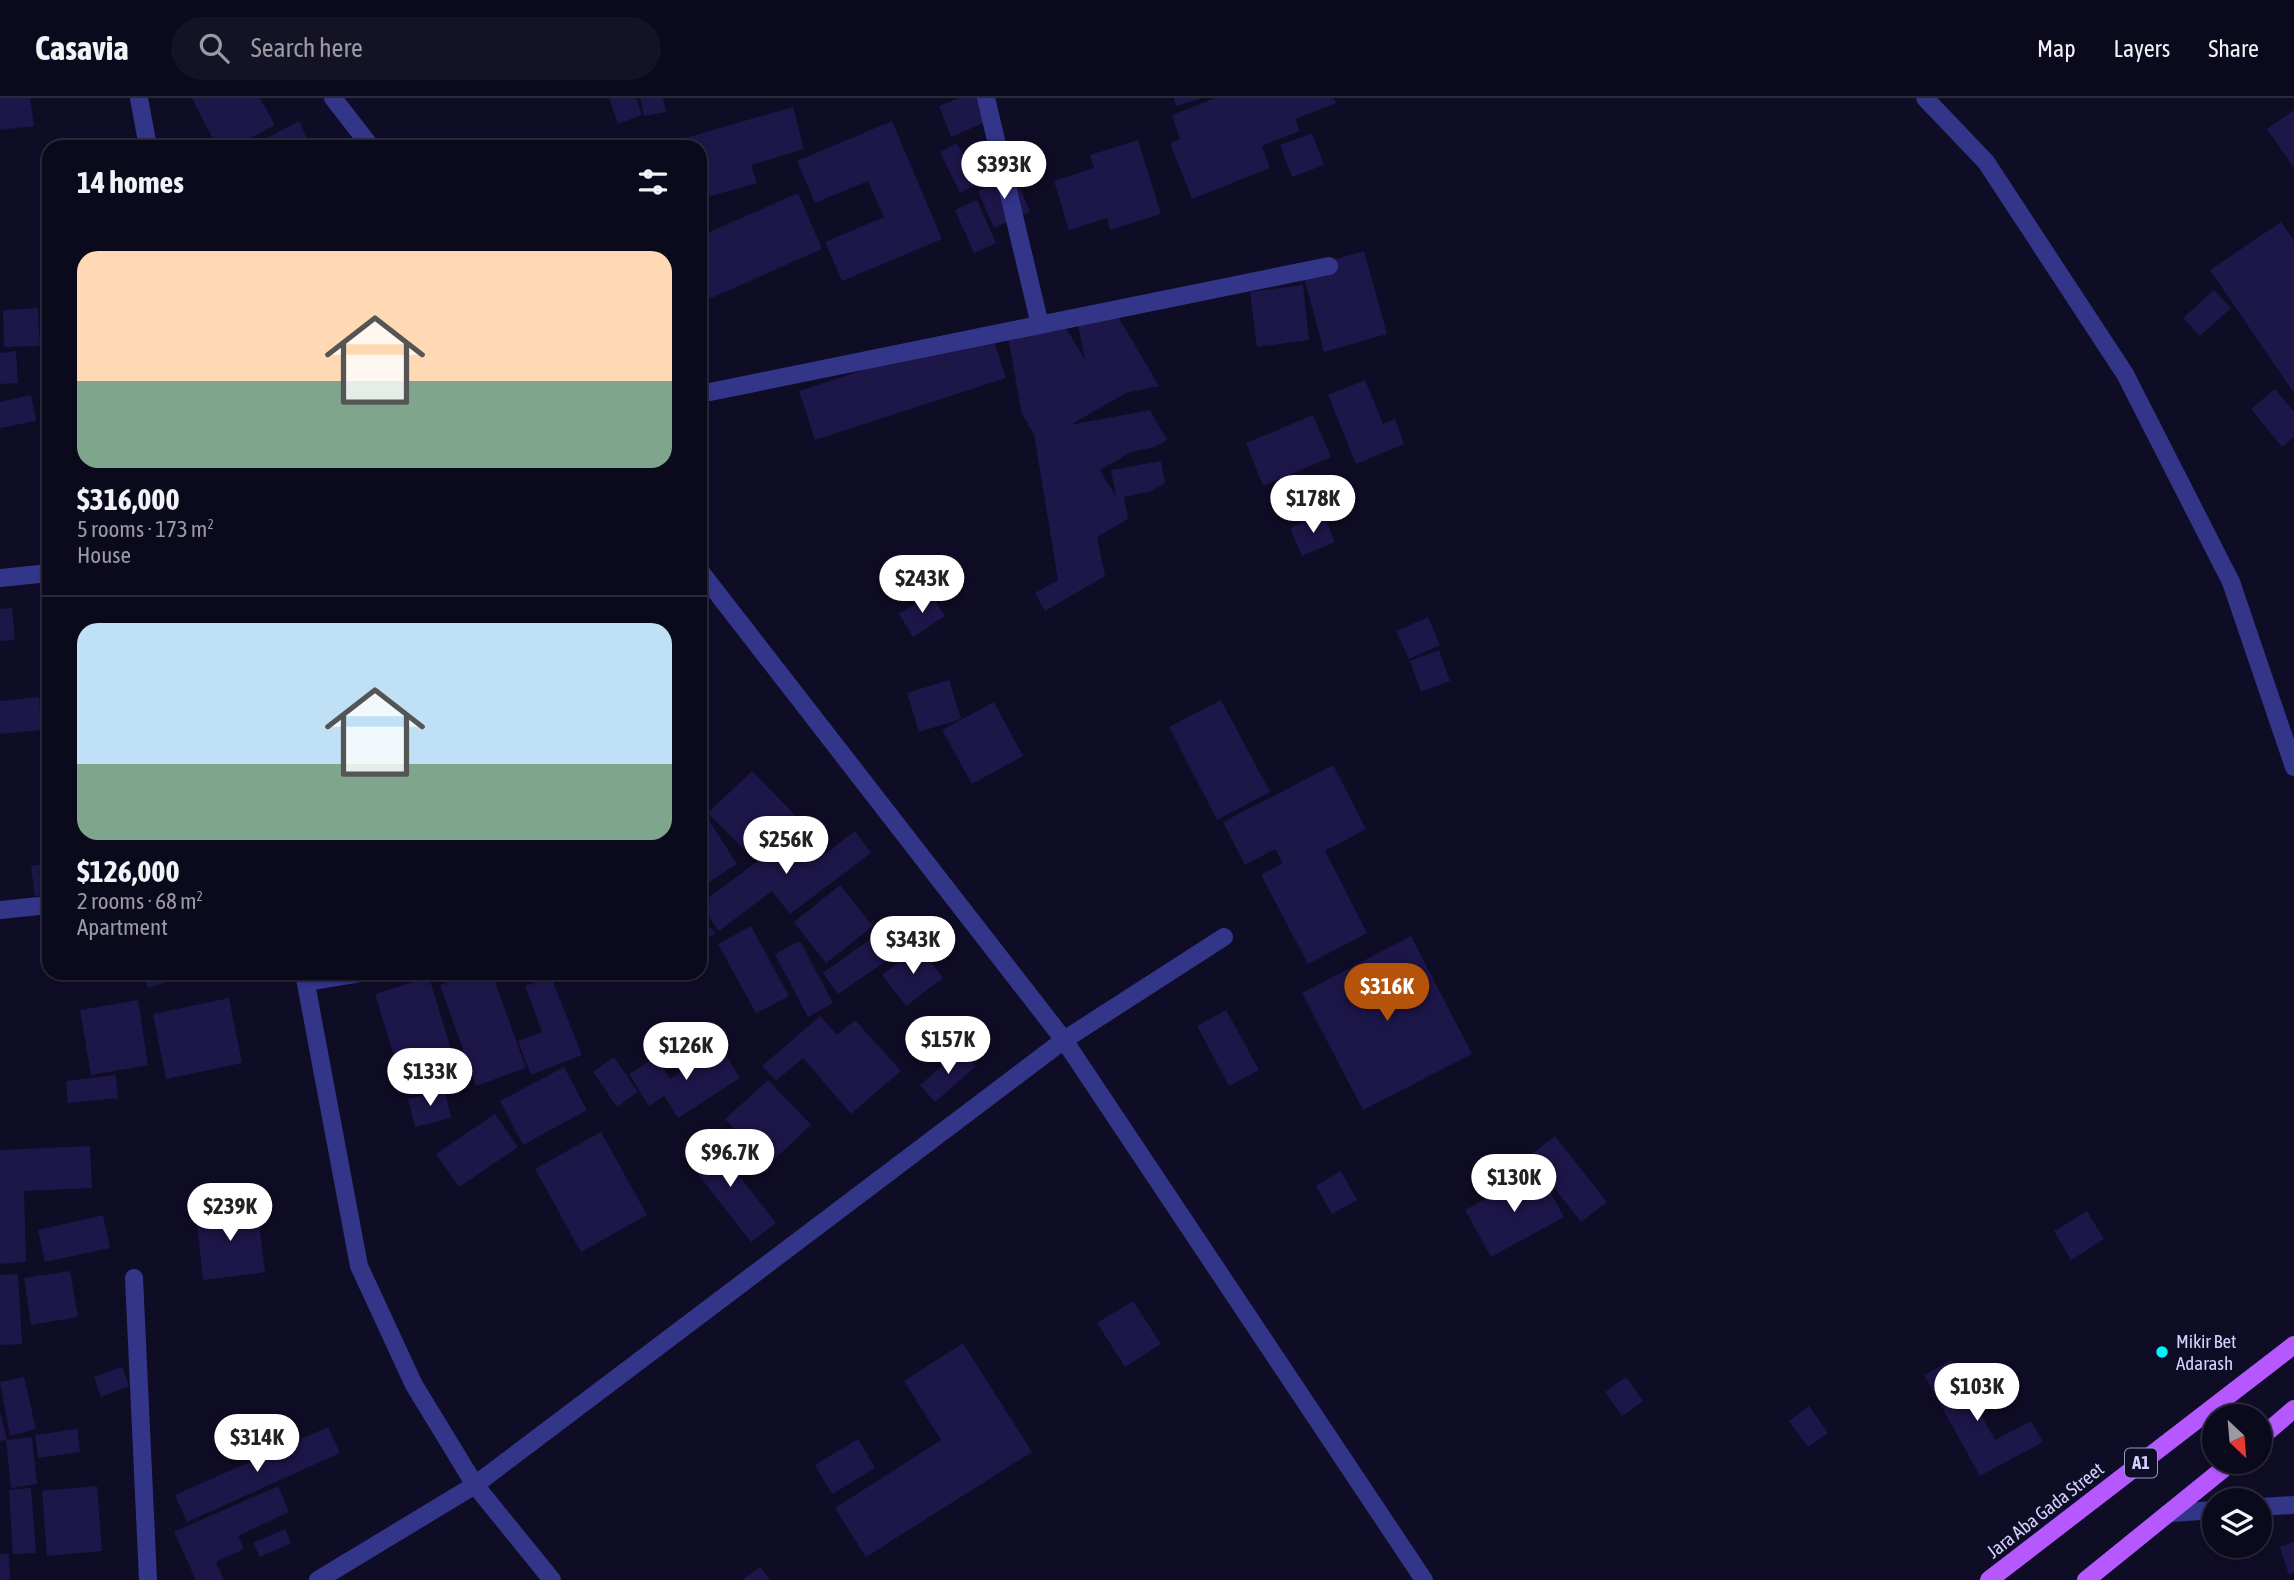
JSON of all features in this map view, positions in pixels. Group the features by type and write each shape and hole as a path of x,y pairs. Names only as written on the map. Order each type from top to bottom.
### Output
{"main road":[{"name":"Jara Aba Gada Street","path":"1989,1580 2294,1345"},
{"path":"2272,1428 2294,1409"},
{"path":"2086,1580 2218,1474"}],"street":[{"path":"139,98 147,140"},
{"path":"333,98 366,140"},
{"path":"986,98 1040,325"},
{"path":"1925,98 1986,162 2125,374 2231,582 2294,767"},
{"path":"707,393 1329,266"},
{"path":"0,578 42,574"},
{"path":"707,580 1064,1040 1424,1580"},
{"path":"0,910 42,906"},
{"path":"318,1580 475,1485 1064,1040 1224,937"},
{"path":"305,980 359,1266 414,1385 475,1485 552,1580"},
{"path":"134,1278 148,1580"},
{"path":"2272,1506 2294,1505"},
{"path":"2172,1513 2202,1511"}],"building":[{"path":"0,98 30,98 34,126 0,130"},
{"path":"192,98 260,98 275,125 246,140 213,140"},
{"path":"609,98 636,98 642,115 618,124"},
{"path":"640,98 663,98 666,112 644,116"},
{"path":"959,98 989,98 997,117 951,137 939,106"},
{"path":"1174,98 1200,98 1200,99 1176,106"},
{"path":"1215,98 1334,98 1336,103 1295,119 1300,131 1262,146 1270,168 1192,199 1170,143 1180,139 1172,115"},
{"path":"793,107 804,149 751,165 757,183 707,197 707,140 678,140"},
{"path":"2294,110 2294,168 2267,129"},
{"path":"299,121 308,140 263,140"},
{"path":"892,121 942,239 842,281 825,242 884,217 868,181 815,203 797,161"},
{"path":"1312,133 1324,165 1292,177 1280,145"},
{"path":"1138,140 1161,214 1110,230 1107,218 1069,230 1054,181 1094,168 1090,155"},
{"path":"957,143 977,184 960,193 940,152"},
{"path":"1014,174 1030,212 994,228 978,191"},
{"path":"798,193 822,249 707,300 707,233"},
{"path":"977,200 996,243 974,253 955,210"},
{"path":"2281,222 2294,241 2294,393 2210,270"},
{"path":"1364,251 1387,334 1324,352 1302,269"},
{"path":"1303,285 1309,340 1257,347 1250,292"},
{"path":"2214,290 2231,308 2200,336 2183,318"},
{"path":"38,308 40,346 4,347 3,310"},
{"path":"1116,313 1159,386 1126,393 1070,425 1150,410 1167,440 1155,447 1131,452 1100,470 1116,497 1111,470 1161,461 1165,483 1152,491 1124,497 1128,519 1097,537 1105,576 1045,611 1035,593 1058,580 1034,434 1022,414 1007,332 1062,321 1085,360 1077,320"},
{"path":"990,329 1006,378 815,440 799,391"},
{"path":"16,351 18,383 0,384 0,353"},
{"path":"1365,380 1383,424 1395,419 1404,444 1356,464 1328,395"},
{"path":"2275,389 2294,412 2294,437 2282,447 2251,409"},
{"path":"31,395 36,421 0,428 0,402"},
{"path":"1313,415 1331,457 1263,486 1246,443"},
{"path":"1323,513 1335,542 1302,556 1290,528"},
{"path":"931,594 945,616 913,637 899,614"},
{"path":"12,608 15,640 0,641 0,609"},
{"path":"1428,617 1440,645 1409,659 1396,631"},
{"path":"1439,650 1450,681 1421,692 1410,661"},
{"path":"949,680 961,719 919,732 907,693"},
{"path":"39,697 42,730 0,734 0,701"},
{"path":"1221,700 1270,792 1217,820 1169,727"},
{"path":"994,702 1023,756 972,784 942,730"},
{"path":"1333,765 1366,829 1325,851 1367,933 1308,964 1261,875 1283,863 1275,849 1245,865 1223,822"},
{"path":"752,771 797,817 754,860 708,813"},
{"path":"707,818 737,864 707,883"},
{"path":"805,826 825,854 855,831 871,853 790,914 772,891 719,931 707,914 707,899"},
{"path":"42,864 42,895 35,896 31,866"},
{"path":"840,885 873,926 826,963 794,922"},
{"path":"707,923 715,933 707,940"},
{"path":"751,926 789,996 756,1013 718,944"},
{"path":"879,933 895,955 838,994 823,973"},
{"path":"1411,936 1472,1054 1363,1110 1302,993"},
{"path":"800,941 833,1003 808,1017 775,954"},
{"path":"919,946 943,978 906,1006 882,975"},
{"path":"145,980 174,980 148,988"},
{"path":"419,980 430,980 456,1065 402,1082 375,994"},
{"path":"455,980 495,980 526,1068 476,1086 440,985"},
{"path":"542,980 552,980 582,1055 531,1075 518,1041 542,1032 525,986"},
{"path":"229,998 242,1063 166,1079 153,1014"},
{"path":"138,1000 148,1065 91,1075 80,1010"},
{"path":"1226,1010 1259,1070 1229,1086 1197,1026"},
{"path":"820,1016 837,1035 855,1020 901,1071 851,1114 803,1058 776,1081 762,1066"},
{"path":"721,1047 740,1078 678,1118 664,1096 649,1106 629,1074 656,1057 670,1079"},
{"path":"961,1049 976,1066 935,1102 920,1085"},
{"path":"614,1057 638,1092 617,1107 593,1072"},
{"path":"564,1067 587,1110 523,1145 500,1101"},
{"path":"116,1075 118,1098 68,1103 66,1081"},
{"path":"768,1080 811,1125 768,1165 725,1119"},
{"path":"445,1090 451,1118 415,1127 408,1099"},
{"path":"495,1114 518,1147 459,1187 436,1154"},
{"path":"601,1132 647,1215 581,1252 535,1169"},
{"path":"708,1136 776,1223 751,1242 683,1155"},
{"path":"1555,1136 1607,1202 1581,1222 1529,1156"},
{"path":"90,1146 92,1188 24,1191 26,1262 0,1264 0,1150"},
{"path":"1538,1170 1564,1217 1491,1257 1465,1210"},
{"path":"1341,1171 1357,1200 1332,1214 1316,1186"},
{"path":"257,1206 265,1272 203,1280 196,1213"},
{"path":"2087,1211 2104,1239 2071,1260 2054,1231"},
{"path":"103,1215 110,1248 45,1262 38,1230"},
{"path":"70,1271 78,1317 31,1325 24,1278"},
{"path":"18,1274 22,1344 0,1345 0,1275"},
{"path":"1133,1301 1161,1344 1125,1367 1097,1323"},
{"path":"963,1343 1032,1452 866,1557 835,1508 941,1440 904,1381"},
{"path":"1951,1360 1995,1440 2031,1421 2043,1442 1980,1476 1924,1375"},
{"path":"122,1367 129,1386 101,1397 94,1377"},
{"path":"24,1377 36,1429 10,1436 0,1382"},
{"path":"1626,1377 1643,1401 1622,1416 1605,1392"},
{"path":"1809,1406 1828,1433 1808,1447 1789,1421"},
{"path":"0,1412 7,1440 32,1437 37,1484 11,1488 6,1440 0,1441"},
{"path":"328,1427 340,1453 187,1522 175,1495"},
{"path":"77,1429 80,1452 38,1458 35,1435"},
{"path":"858,1439 875,1468 832,1494 815,1465"},
{"path":"97,1486 102,1551 47,1556 42,1491"},
{"path":"278,1486 289,1512 238,1536 244,1549 216,1562 224,1580 196,1580 174,1532"},
{"path":"31,1488 36,1553 13,1554 9,1490"},
{"path":"285,1529 291,1543 260,1557 253,1543"},
{"path":"2294,1542 2294,1573 2289,1575 2280,1547"},
{"path":"0,1554 9,1554 10,1580 0,1580"},
{"path":"760,1567 770,1580 742,1580"}],"place":[{"name":"Mikir Bet Adarash","path":"2162,1352"}]}
